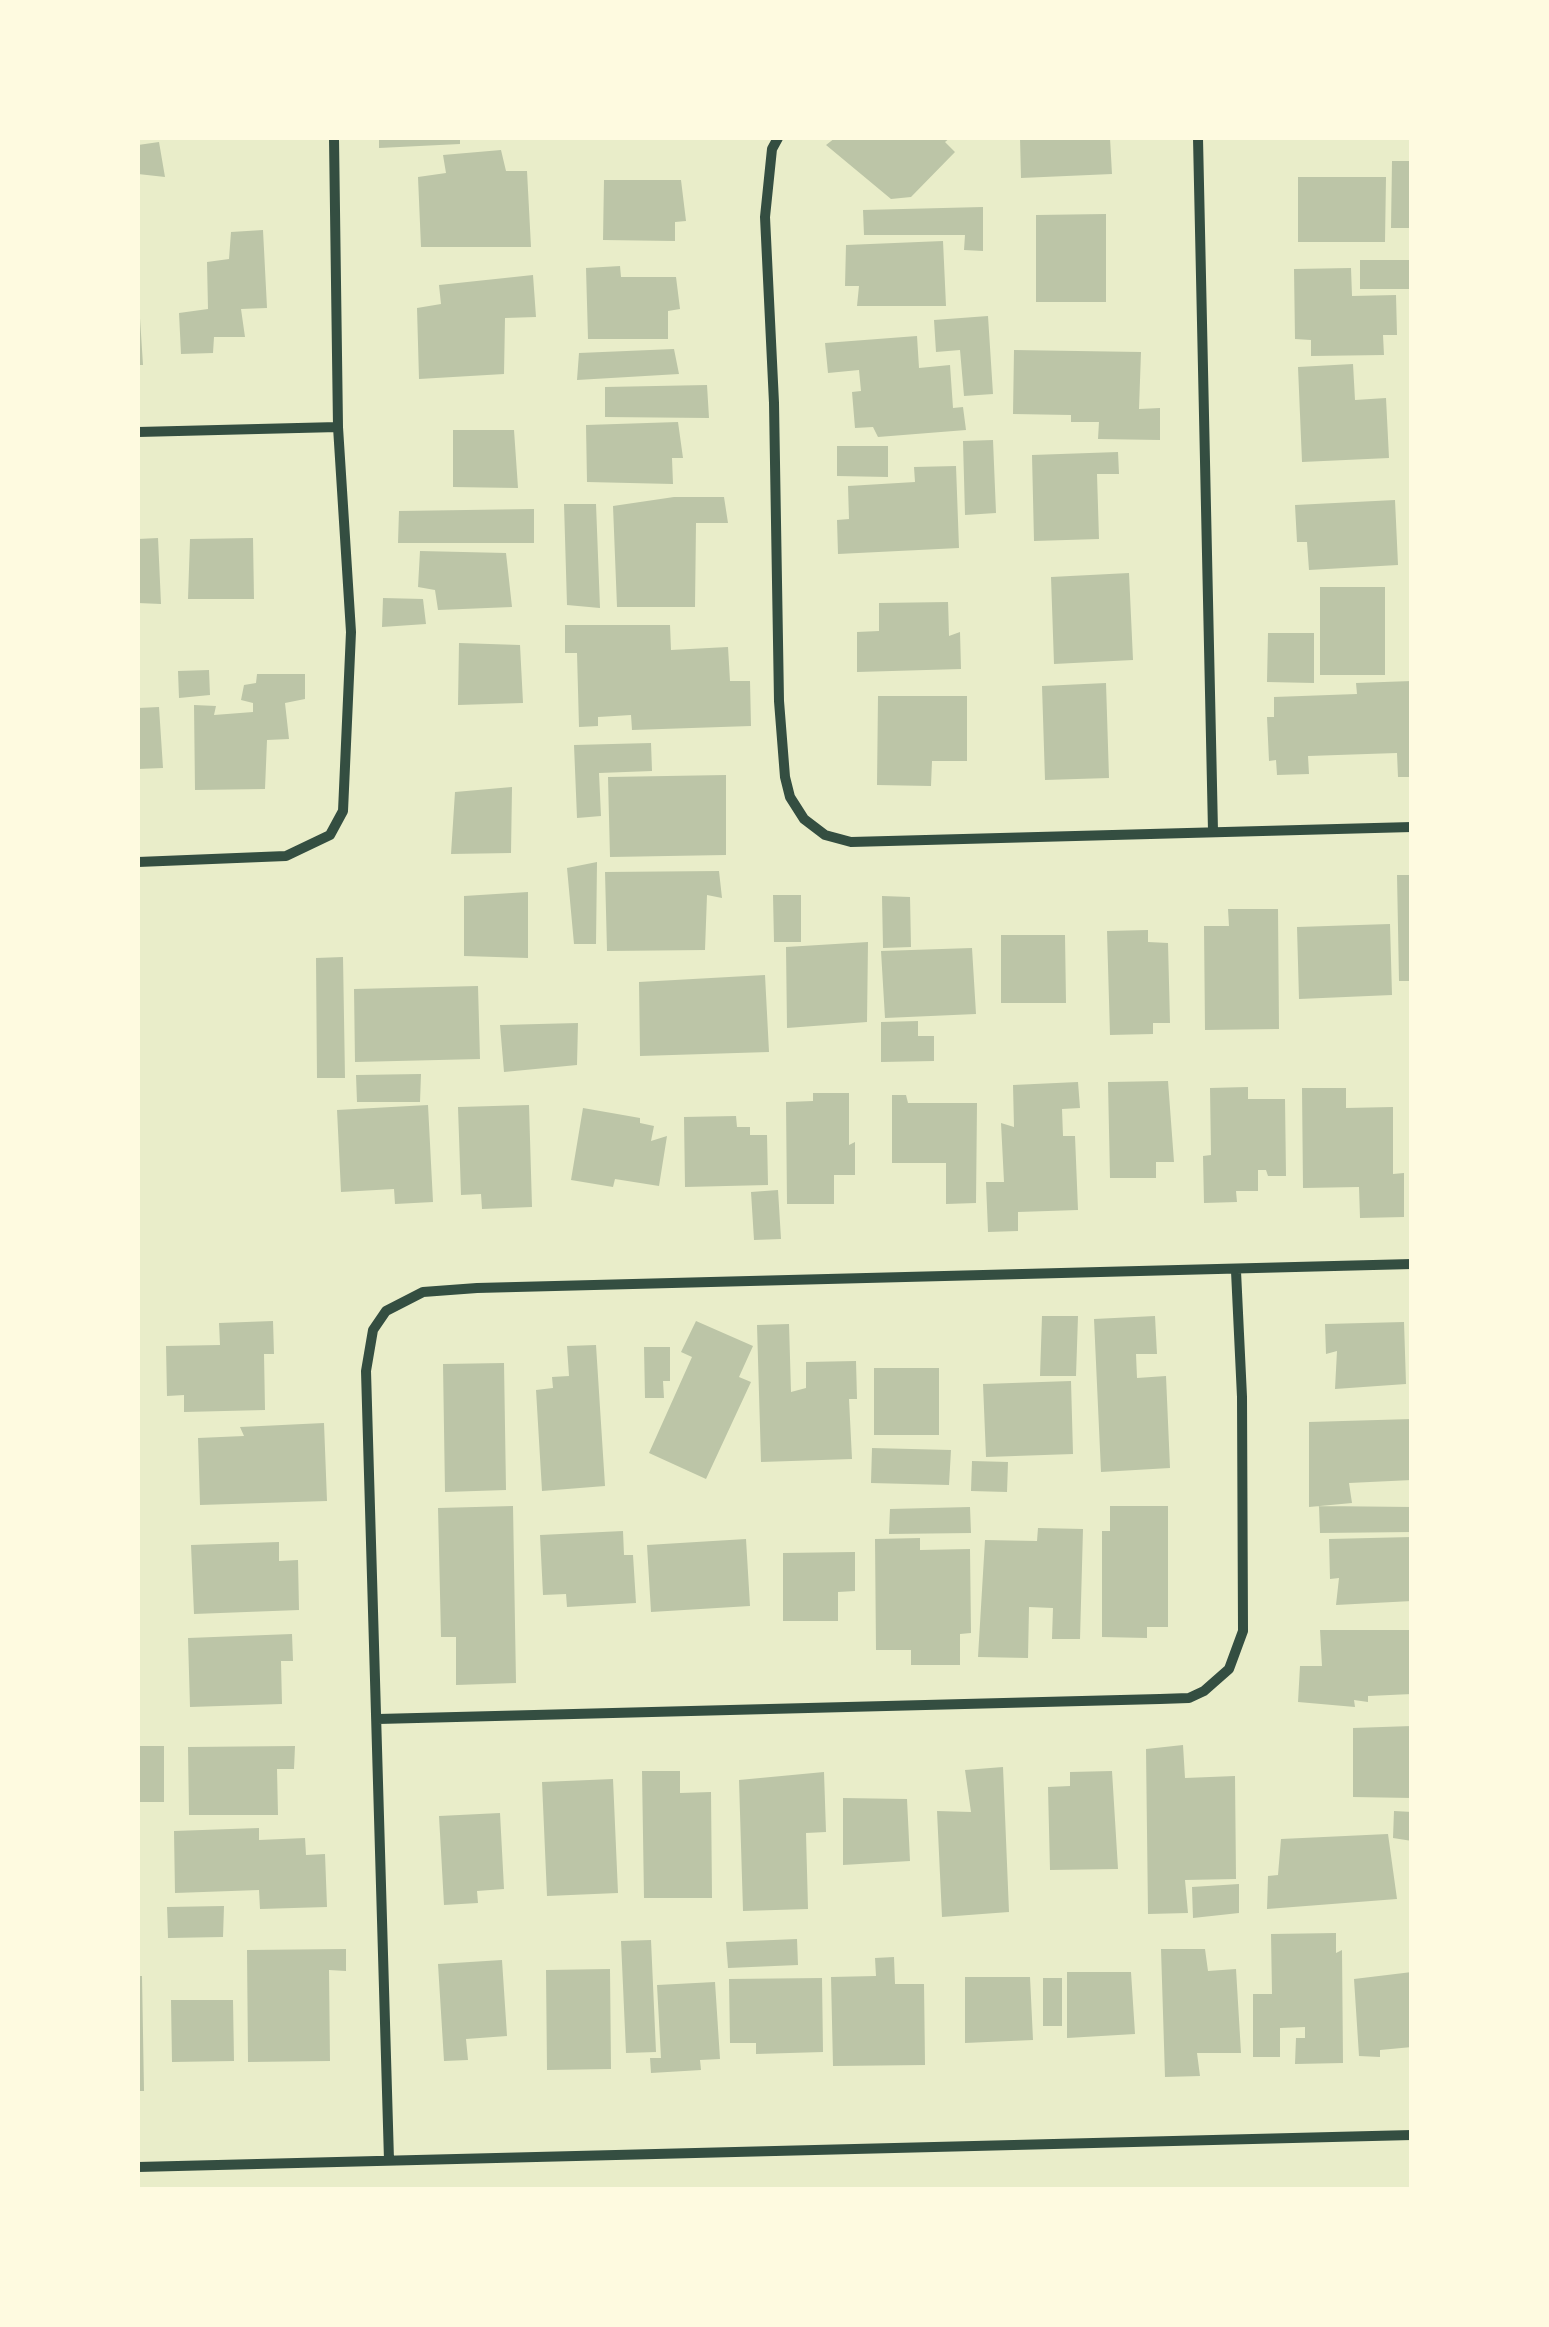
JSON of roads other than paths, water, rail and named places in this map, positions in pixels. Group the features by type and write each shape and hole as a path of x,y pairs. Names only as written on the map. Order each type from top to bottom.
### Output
{"street":[{"path":"138,862 286,856 330,835 344,811 351,632 338,427 334,138"},
{"path":"778,138 772,150 765,217 774,404 779,701 785,776 793,804 818,830 851,842 1412,827"},
{"path":"1198,138 1213,831"},
{"path":"138,432 338,427"},
{"path":"389,2160 366,1361 380,1320 407,1298 424,1292 550,1285 1412,1264"},
{"path":"378,1719 1160,1699 1189,1698 1204,1691 1229,1669 1243,1632 1242,1397 1236,1271"},
{"path":"138,2167 1412,2135"}]}
